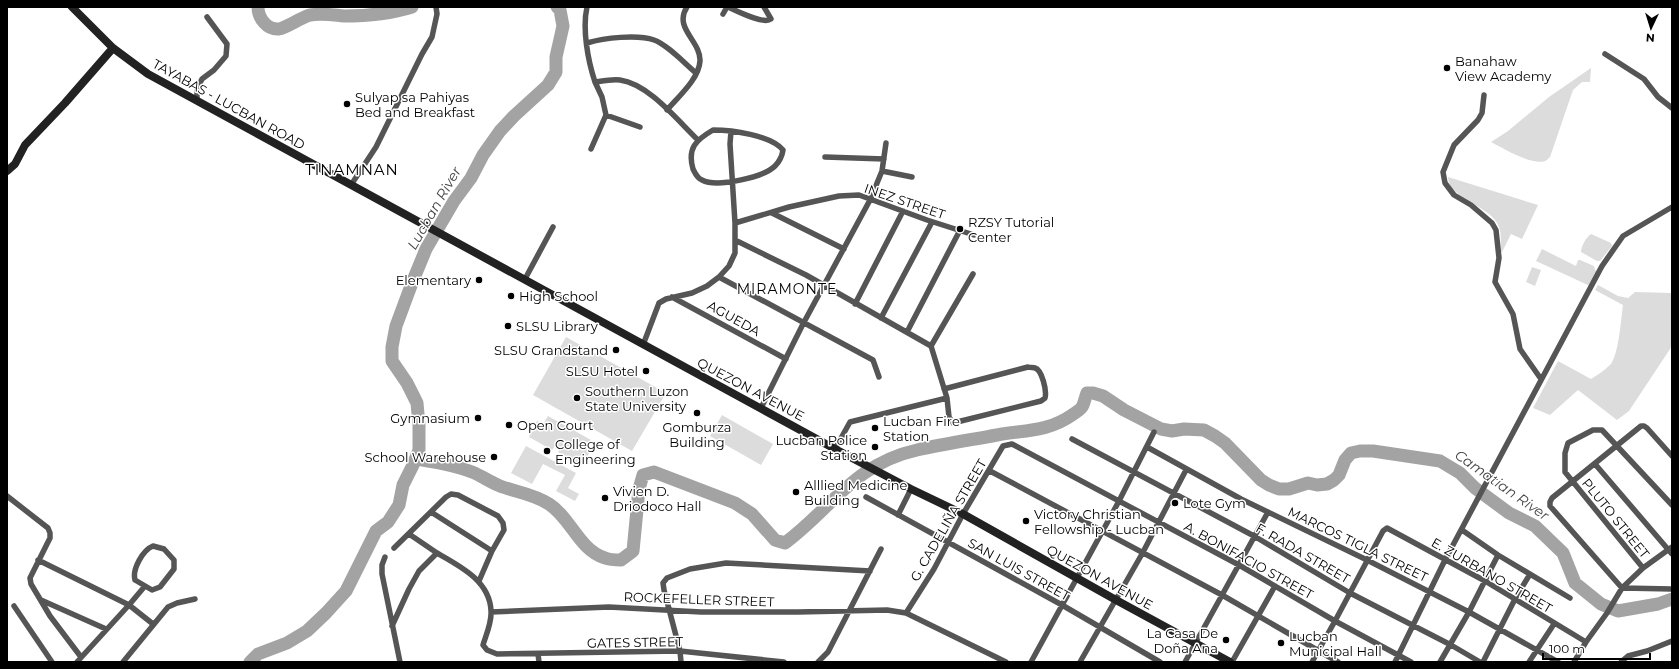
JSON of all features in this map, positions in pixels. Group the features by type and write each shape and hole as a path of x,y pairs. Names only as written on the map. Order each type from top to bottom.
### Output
{"main road":[{"name":"TAYABAS - LUCBAN ROAD","path":"72,7 113,48 148,74 429,228"},
{"path":"7,171 15,164 25,145 65,103 113,48"},
{"name":"QUEZON AVENUE","path":"429,228 863,464 963,514 1116,600 1231,662"}],"street":[{"path":"351,185 376,148 422,54 432,37 437,14 436,7"},
{"path":"587,7 585,13 590,68 602,97 606,115 591,149"},
{"path":"667,110 688,86 696,73 700,62 696,48 684,28 684,11 687,7"},
{"path":"722,14 728,7 756,18 766,21 770,20 770,15 764,7"},
{"path":"197,102 197,89 202,79 214,70 226,56 227,44 208,17"},
{"path":"587,43 612,38 641,38 655,40 665,46 696,73"},
{"path":"1606,54 1644,80 1658,97 1672,108"},
{"path":"595,82 619,80 635,85 667,110 698,140"},
{"path":"1484,95 1482,113 1478,120 1454,145 1443,172 1445,183 1454,195 1471,205 1492,224 1496,230 1499,258 1495,282 1513,314 1520,349 1541,379"},
{"path":"606,115 640,127"},
{"path":"713,130 731,131 780,145 783,150 782,158 774,167 762,174 714,183 702,180 695,174 690,160 692,148 698,140 713,130"},
{"path":"643,345 659,303 672,297 692,293 707,286 719,277 729,266 735,253 735,223 730,144 731,131"},
{"path":"761,408 803,324 870,200 882,171 886,143"},
{"path":"826,157 884,159"},
{"path":"882,171 912,177"},
{"name":"INEZ STREET","path":"735,223 789,207 839,196 859,195 959,232 974,235"},
{"path":"1395,662 1445,560 1602,266 1623,236 1672,207"},
{"path":"855,304 903,211"},
{"path":"772,213 844,250"},
{"path":"881,318 932,222"},
{"path":"525,279 553,227"},
{"path":"907,332 959,232"},
{"path":"735,240 824,285 931,346 947,398 950,417 953,423 1041,401 1045,398 1046,392 1040,371 1035,368 1028,367 944,388"},
{"path":"931,346 973,274"},
{"path":"719,277 803,324 873,360 879,377"},
{"name":"AGUEDA","path":"672,297 786,359"},
{"path":"835,449 850,422 947,398"},
{"path":"1672,456 1644,426 1641,426 1552,498 1550,502 1550,506 1622,588 1672,589"},
{"name":"PLUTO STREET","path":"1618,446 1602,430 1593,430 1568,443 1564,463 1565,472 1643,568"},
{"path":"1031,662 1078,578 1154,432"},
{"name":"F. RADA STREET","path":"1072,439 1254,536 1350,593 1451,645 1480,662"},
{"name":"G. CADELIÑA STREET","path":"906,613 934,569 963,514 1004,446 1012,444"},
{"name":"A. BONIFACIO STREET","path":"1012,444 1239,565 1335,621 1411,662"},
{"path":"1618,446 1672,505"},
{"name":"MARCOS TIGLA STREET","path":"1147,447 1186,470 1469,612 1558,662"},
{"path":"1574,662 1622,588 1643,568 1671,550 1595,464"},
{"path":"1080,662 1142,554 1186,470"},
{"path":"990,471 1102,530 1142,554 1222,595 1338,662"},
{"path":"898,515 911,489"},
{"path":"394,548 446,497 452,494 458,495 498,516 503,523 504,530 492,551 479,581"},
{"path":"7,496 48,528 50,538 30,578 31,584 50,616 79,659 129,606 144,586"},
{"name":"SAN LUIS STREET","path":"866,497 1062,605 1160,662"},
{"path":"431,512 492,551"},
{"path":"1185,662 1268,512"},
{"name":"E. ZURBANO STREET","path":"1367,560 1382,531 1387,528 1485,581 1586,642"},
{"path":"1462,530 1498,555 1570,598"},
{"path":"409,534 437,553 454,561 479,581 488,595 491,612"},
{"path":"153,546 164,549 174,560 174,569 160,588 152,590 144,586 135,580 133,575 135,569 148,548 153,546"},
{"path":"818,662 828,652 882,549"},
{"path":"392,626 419,571 437,553"},
{"path":"1440,662 1469,612 1498,555"},
{"path":"385,557 382,565 382,574 400,662"},
{"path":"38,560 129,606 153,624"},
{"path":"1312,662 1367,560"},
{"path":"680,661 680,651 664,590 663,583 667,578 690,569 726,563 870,571"},
{"path":"1484,662 1515,599 1530,574"},
{"path":"1231,662 1275,586"},
{"path":"123,662 168,607 194,599"},
{"path":"40,600 106,629"},
{"path":"14,606 52,662"},
{"name":"ROCKEFELLER STREET","path":"491,612 609,607 731,612 887,610 906,613 1006,662"},
{"name":"GATES STREET","path":"491,612 483,645 487,650 497,654 680,651 784,662"},
{"path":"1529,662 1554,624"},
{"path":"1621,662 1628,656 1647,651 1672,641"},
{"path":"538,654 539,662"}],"shaded area":[{"path":"1591,68 1590,82 1582,82 1573,90 1550,157 1547,160 1539,162 1525,159 1491,142 1508,131 1549,97"},
{"path":"1448,177 1538,205 1522,239 1511,234 1502,252 1500,251 1501,240 1499,226 1497,223 1485,211 1454,191"},
{"path":"1591,234 1611,243 1612,246 1600,261 1597,261 1581,252 1584,242"},
{"path":"1542,249 1576,266 1578,260 1580,260 1594,266 1595,270 1597,271 1590,286 1536,261"},
{"path":"1532,267 1541,270 1535,286 1526,282"},
{"path":"1598,285 1618,296 1628,298 1635,292 1672,293 1672,346 1629,411 1617,420 1578,390 1550,415 1533,408 1558,361 1591,379 1611,364 1614,359 1618,344 1623,305 1595,290"},
{"path":"566,337 666,393 632,451 533,395"},
{"path":"722,415 773,444 761,465 710,436"},
{"path":"548,416 591,440 586,447 591,450 582,465 558,452 560,448 555,446 552,450 529,437 537,421 543,424"},
{"path":"526,446 576,473 568,488 579,494 575,501 556,491 565,475 543,464 532,484 511,473"}],"waterway":[{"path":"258,7 261,19 271,28 275,29 279,29 310,15 370,15 387,13 412,7"},
{"name":"Lucban River","path":"250,662 258,654 287,643 307,631 326,613 346,591 376,531 388,522 399,505 403,485 419,450 419,425 417,403 407,383 392,361 392,347 396,326 426,249 454,201 471,178 483,155 500,131 548,85 556,72 556,57 563,26 560,10 557,7"},
{"name":"Camatian River","path":"416,459 459,467 500,486 531,495 557,510 588,548 596,554 611,560 621,560 633,551 639,489 643,475 654,472 735,503 752,514 775,540 785,543 802,530 860,476 876,466 895,457 917,450 997,435 1036,430 1054,425 1063,421 1079,410 1083,406 1087,393 1093,393 1103,396 1124,410 1161,429 1172,431 1184,429 1204,430 1225,443 1261,480 1279,489 1289,489 1308,483 1317,485 1327,484 1339,475 1345,460 1351,453 1360,451 1373,451 1440,461 1460,473 1475,488 1509,513 1535,526 1563,553 1575,583 1601,604 1618,611 1658,604 1672,599"}],"place":[{"name":"Banahaw View Academy","path":"1447,68"},
{"name":"Sulyap sa Pahiyas Bed and Breakfast","path":"347,104"},
{"name":"RZSY Tutorial Center","path":"960,229"},
{"name":"Elementary","path":"479,280"},
{"name":"High School","path":"511,296"},
{"name":"SLSU Library","path":"508,326"},
{"name":"SLSU Grandstand","path":"616,350"},
{"name":"SLSU Hotel","path":"646,371"},
{"name":"Southern Luzon State University","path":"577,398"},
{"name":"Gomburza Building","path":"697,413"},
{"name":"Gymnasium","path":"478,418"},
{"name":"Open Court","path":"509,425"},
{"name":"Lucban Fire Station","path":"875,428"},
{"name":"Lucban Police Station","path":"875,447"},
{"name":"College of Engineering","path":"547,451"},
{"name":"School Warehouse","path":"494,457"},
{"name":"Alllied Medicine Building","path":"796,492"},
{"name":"Vivien D. Driodoco Hall","path":"605,498"},
{"name":"Lote Gym","path":"1175,503"},
{"name":"Victory Christian Fellowship - Lucban","path":"1026,521"},
{"name":"La Casa De Doña Ana","path":"1226,640"},
{"name":"Lucban Municipal Hall","path":"1281,643"}],"district":[{"name":"TINAMNAN","path":"352,169"},
{"name":"MIRAMONTE","path":"787,289"}]}
